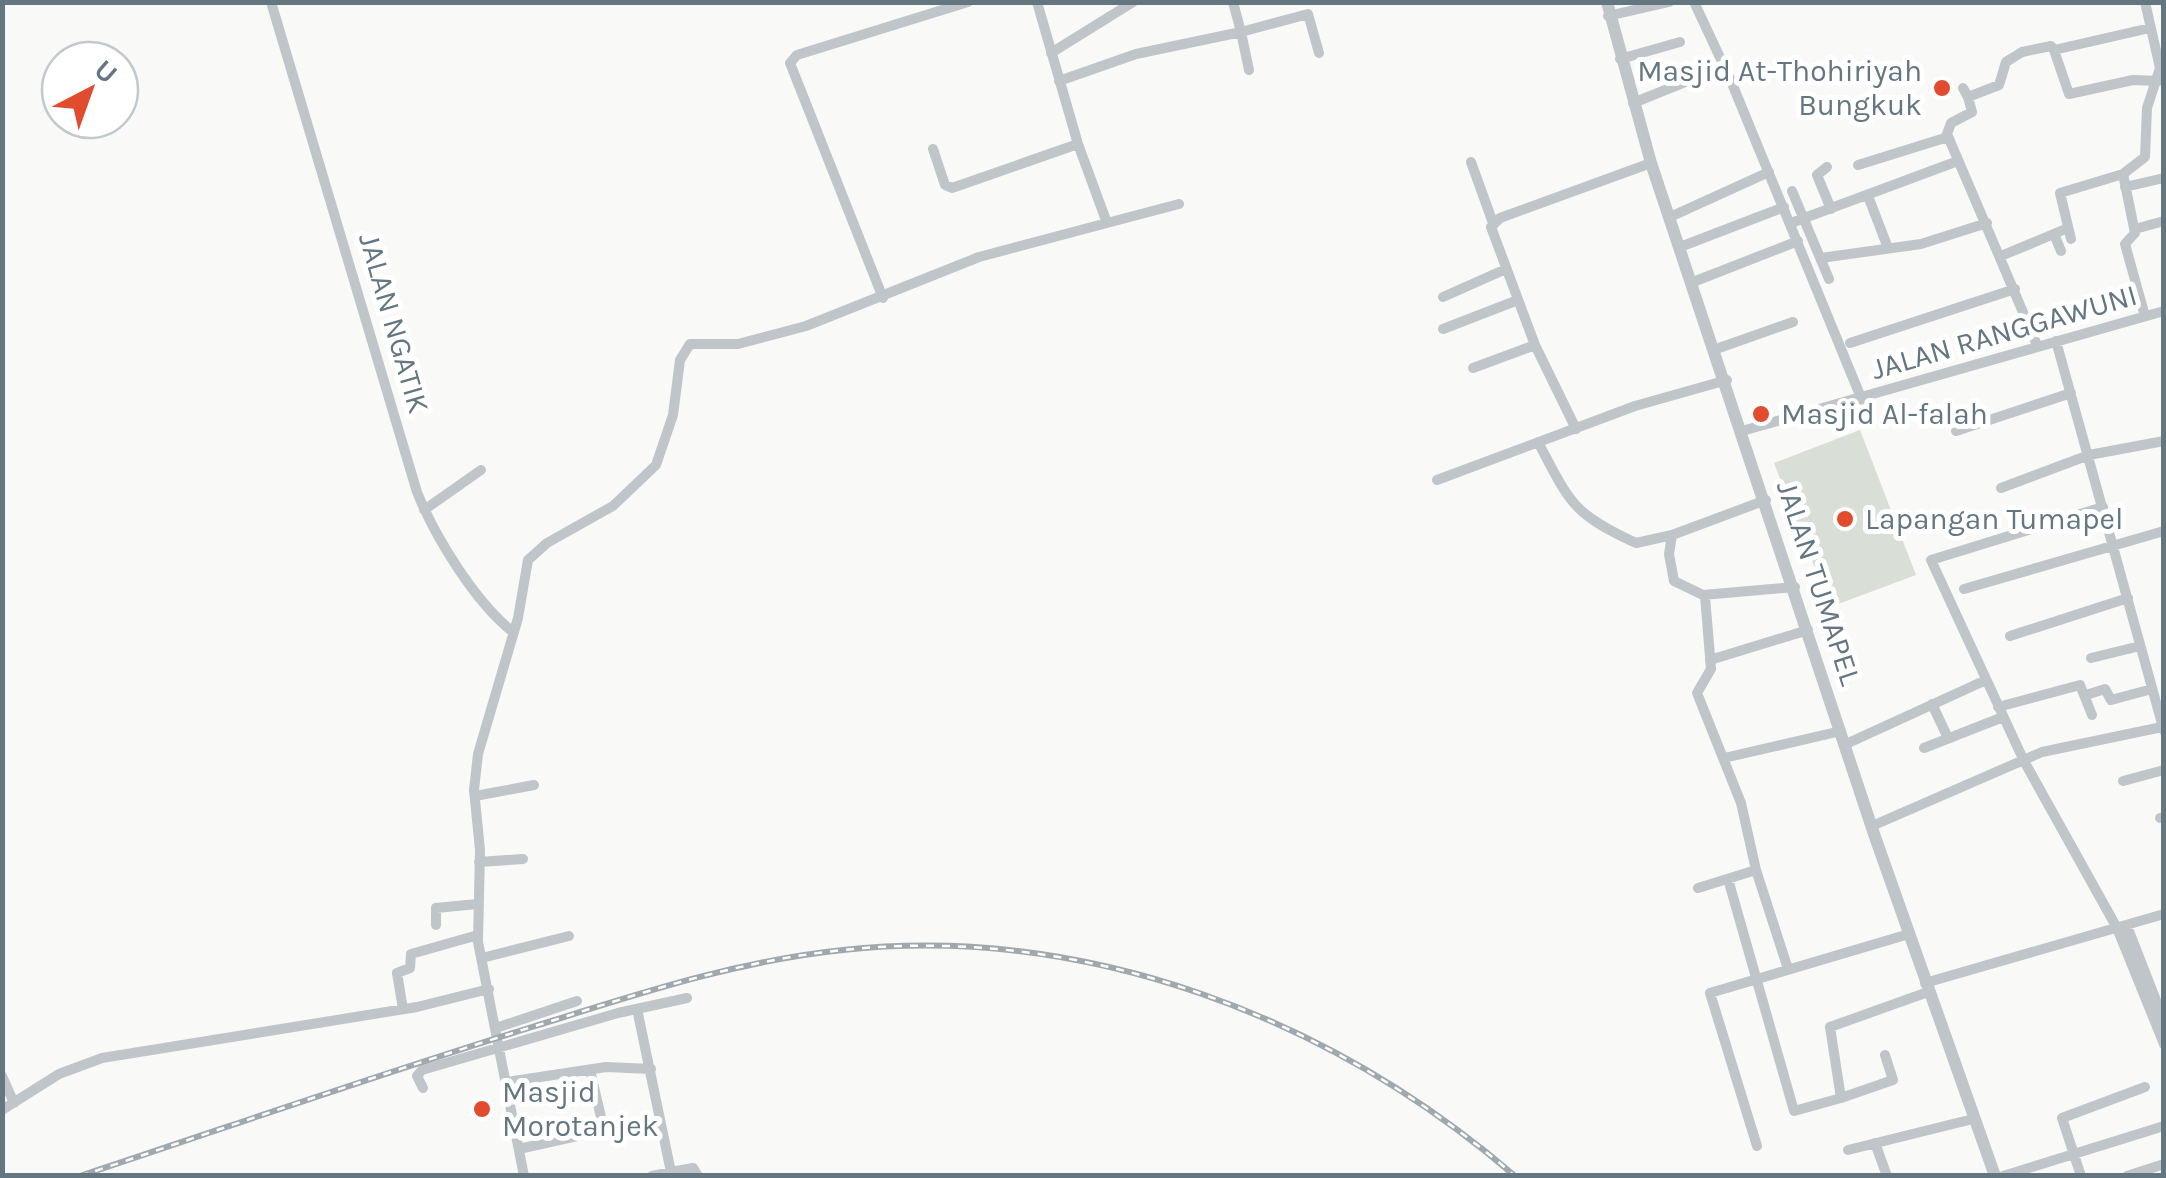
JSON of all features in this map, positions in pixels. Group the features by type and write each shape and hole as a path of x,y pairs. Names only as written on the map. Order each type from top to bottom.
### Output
{"street":[{"name":"JALAN NGATIK","path":"271,2 424,510 482,602 514,632"},
{"path":"1036,2 1106,223"},
{"path":"1051,53 1134,2"},
{"path":"1234,2 1248,70"},
{"path":"1608,9 1669,2"},
{"path":"1694,2 1784,207 1821,258 1829,279"},
{"path":"2124,181 2145,157 2147,108 2158,81 2158,53 2145,2"},
{"path":"883,298 790,63 797,54 961,4"},
{"path":"1059,81 1136,54 1241,32 1306,8 1319,53"},
{"name":"JALAN TUMAPEL","path":"1608,9 1633,103 1680,248 1872,826 1994,1176"},
{"path":"2054,50 2150,28"},
{"path":"1620,59 1680,42"},
{"path":"2036,345 1948,136 1951,123 1972,112 1966,93 2002,82 2003,66 2012,56 2051,46 2069,94 2132,80 2158,81"},
{"path":"1633,103 1725,66"},
{"path":"1858,164 1948,136"},
{"path":"933,150 945,186 952,188 1078,144"},
{"path":"1797,221 1958,161"},
{"path":"1471,162 1493,223 1492,235 1535,344 1576,429"},
{"path":"1493,223 1652,163"},
{"path":"1828,167 1817,175 1831,209"},
{"path":"1670,216 1769,172"},
{"path":"2001,256 2054,234 2069,234 2060,193 2164,178"},
{"path":"2124,181 2135,229 2135,237 2125,244 2145,316"},
{"path":"1792,191 1798,240 1868,398"},
{"path":"1868,196 1888,248"},
{"path":"524,1176 478,935 480,862 474,796 487,714 514,632 528,560 547,543 614,506 656,465 668,437 683,350 690,344 738,344 775,335 883,298 979,257 1180,204"},
{"path":"1680,248 1784,207"},
{"path":"2135,229 2164,221"},
{"path":"1821,258 1888,248 1987,224"},
{"path":"2054,234 2061,251"},
{"path":"1692,282 1798,240"},
{"path":"1443,297 1506,269"},
{"path":"1850,343 2015,289"},
{"path":"1443,330 1518,300"},
{"name":"JALAN RANGGAWUNI","path":"1742,432 2164,311"},
{"path":"1716,349 1793,322"},
{"path":"1872,826 2033,756 2163,730 2056,341"},
{"path":"1473,368 1535,344"},
{"path":"1437,480 1636,406 1726,380"},
{"path":"1956,431 2071,393"},
{"path":"2001,488 2089,455 2164,440"},
{"path":"1538,442 1568,500 1584,515 1636,543 1672,535 1766,500"},
{"path":"424,510 481,470"},
{"path":"2103,507 1936,558 1986,680 2033,756 2121,927 2164,1022"},
{"path":"1964,589 2164,530"},
{"path":"1672,535 1668,554 1674,581 1703,594 1794,587"},
{"path":"1703,594 1709,610 1710,660 1709,675 1697,686 1697,693 1741,803 1756,870 1788,969"},
{"path":"2010,636 2128,598"},
{"path":"1710,660 1808,630"},
{"path":"2091,658 2140,646"},
{"path":"1724,758 1844,738 1986,680"},
{"path":"1924,748 2023,700 2080,685 2092,715"},
{"path":"2086,694 2105,690 2111,700 2152,689"},
{"path":"1932,704 1948,738"},
{"path":"2123,781 2164,770"},
{"path":"474,796 534,785"},
{"path":"516,788 517,802"},
{"path":"480,862 523,859"},
{"path":"1698,888 1756,870"},
{"path":"1728,880 1792,1108 1800,1112 1892,1080 1885,1055"},
{"path":"436,925 436,908 477,904"},
{"path":"1841,1098 1830,1027 1927,988 2164,914"},
{"path":"2121,927 2164,1044"},
{"path":"1757,1146 1709,996 1712,990 1909,934"},
{"path":"408,1009 398,973 410,968 411,954 478,935"},
{"path":"482,958 569,936"},
{"path":"2,1110 59,1074 102,1058 408,1009 488,990"},
{"path":"422,1088 417,1076 422,1070 637,1008 688,998"},
{"path":"496,1028 578,1001"},
{"path":"637,1008 671,1172"},
{"path":"508,1082 590,1070 651,1069"},
{"path":"519,1148 604,1130 590,1070"},
{"path":"2,1076 14,1104"},
{"path":"2081,1176 2063,1117 2145,1086"},
{"path":"1848,1150 1973,1118"},
{"path":"2003,1176 2050,1170 2076,1156 2164,1126"},
{"path":"1875,1142 1887,1176"},
{"path":"2127,1176 2164,1164"},
{"path":"652,1176 695,1169 698,1176"}],"shaded area":[{"name":"Lapangan Tumapel","path":"1860,430 1916,575 1830,607 1774,463"}],"railway":[{"path":"80,1176 418,1063 686,981 803,955 935,946 1025,952 1115,968 1202,994 1286,1028 1367,1070 1443,1120 1515,1176"}],"place":[{"name":"Masjid At-Thohiriyah Bungkuk","path":"1942,88"},
{"name":"Masjid Al-falah","path":"1761,414"},
{"name":"Lapangan Tumapel","path":"1845,519"},
{"name":"Masjid Morotanjek","path":"482,1109"}]}
